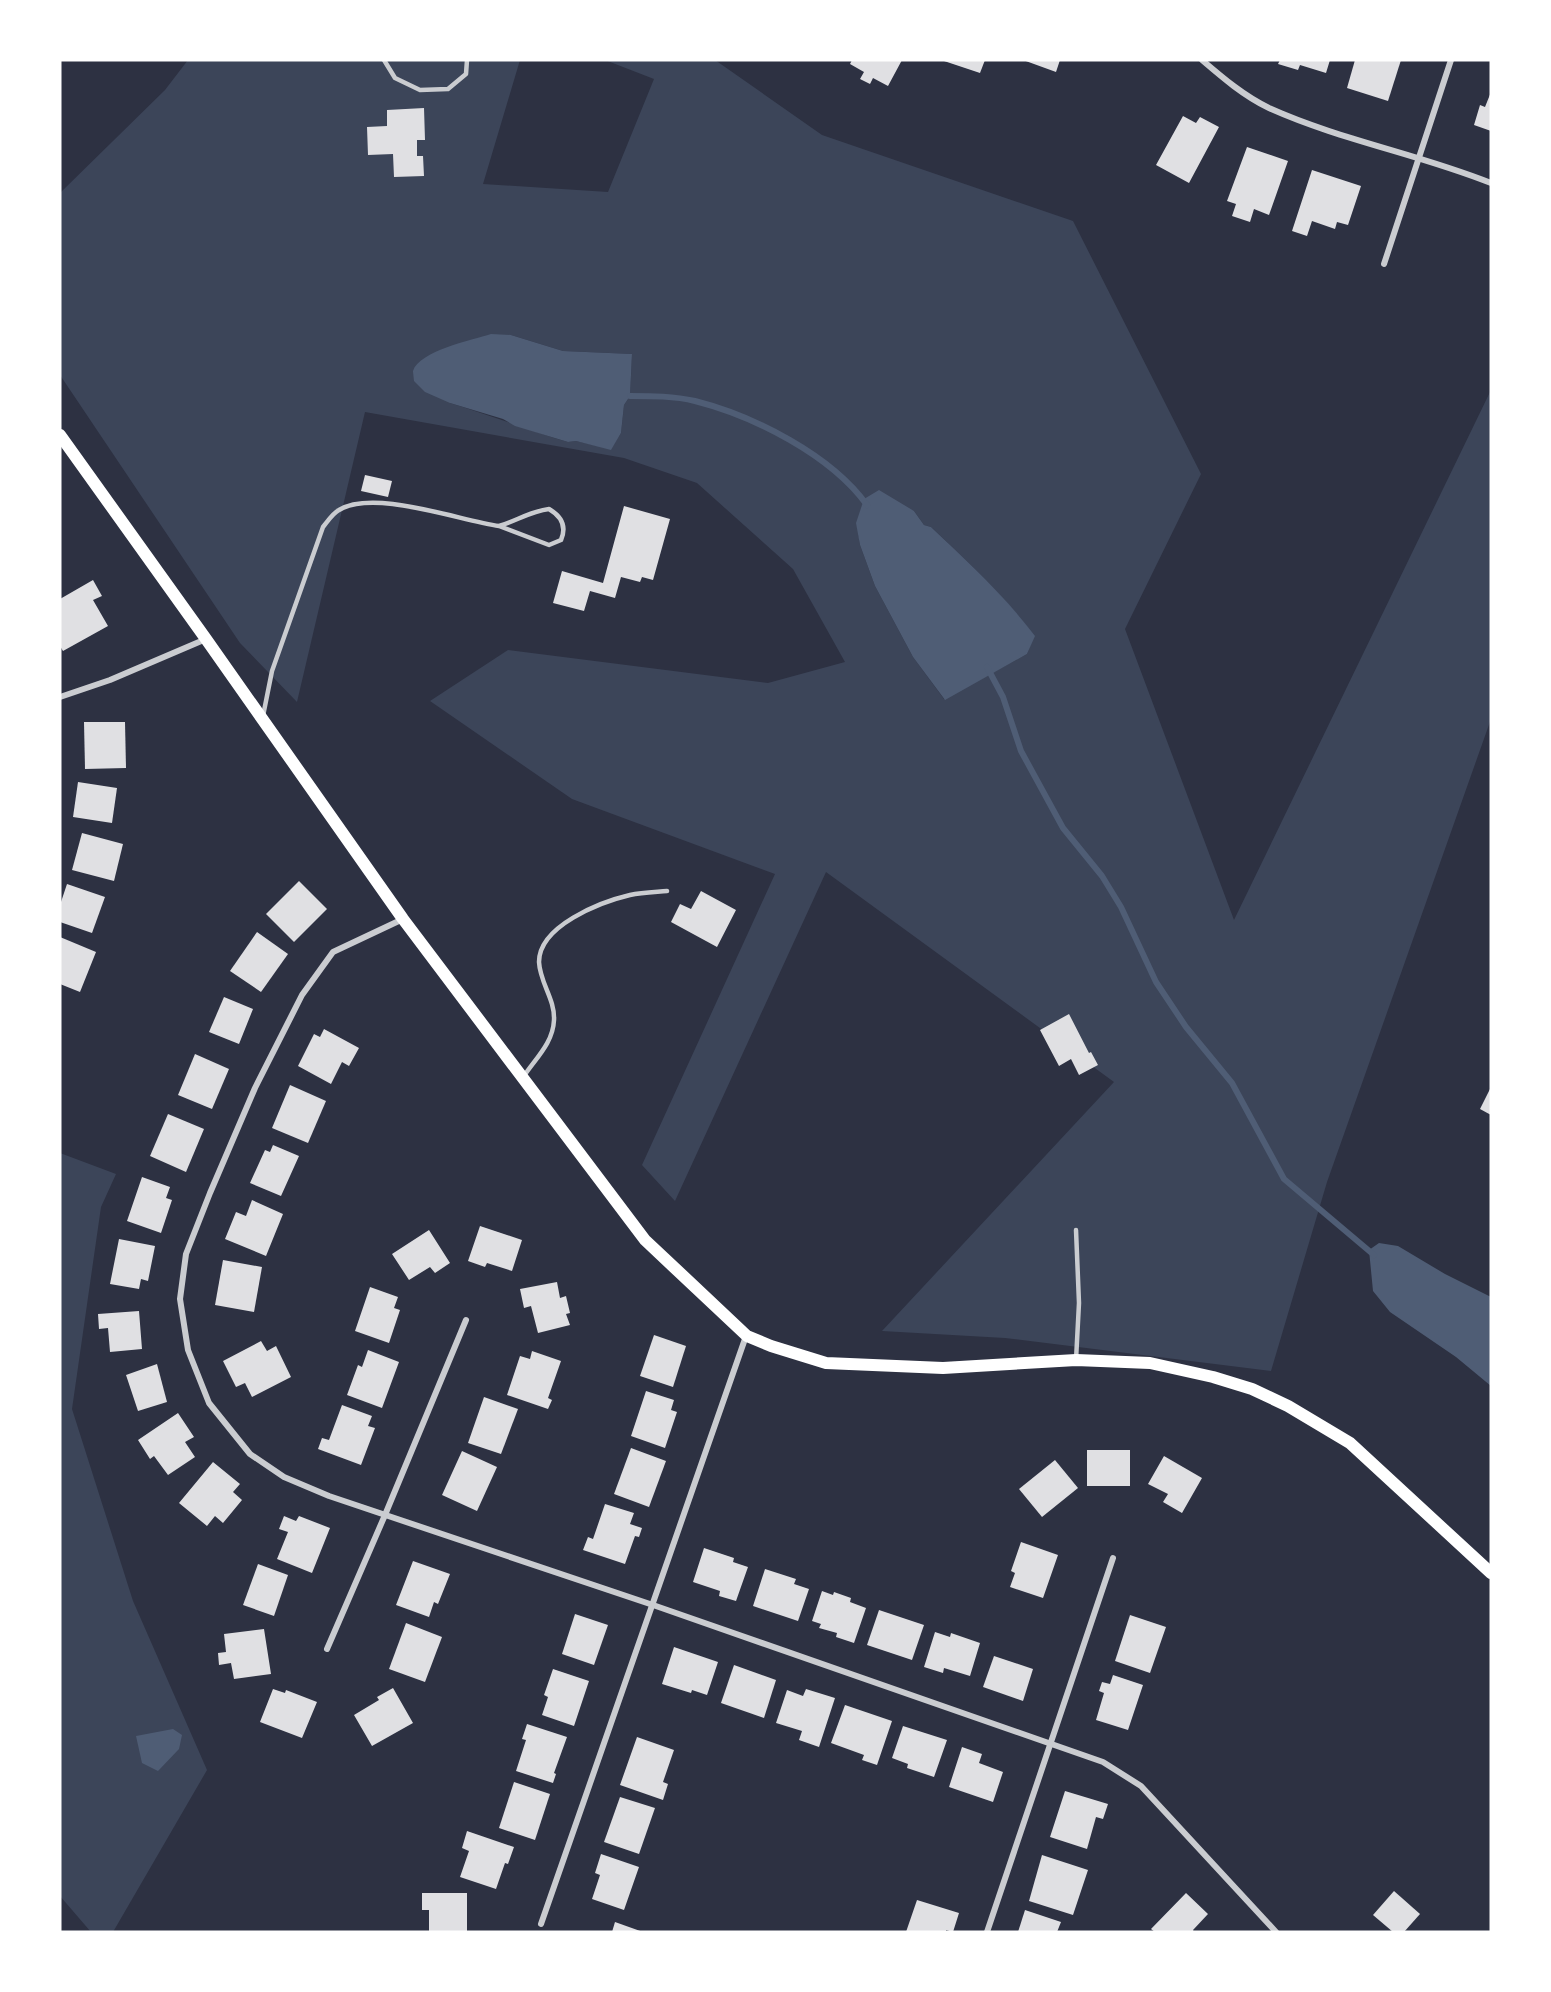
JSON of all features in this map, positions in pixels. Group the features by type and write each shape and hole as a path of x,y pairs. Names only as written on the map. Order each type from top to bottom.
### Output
{"main road":[{"path":"60,435 403,919 645,1240 747,1336 826,1363 943,1368 1076,1360 1150,1363 1213,1377 1252,1389 1288,1406 1350,1443 1491,1573"}],"street":[{"path":"1202,60 1232,86 1268,108 1491,183"},
{"path":"1384,264 1450,60"},
{"path":"60,697 110,680 206,639"},
{"path":"403,919 333,952 302,995 255,1088 186,1254 180,1299 188,1350 208,1403 250,1454 284,1477 329,1496 653,1605 1103,1762 1141,1786 1276,1932"},
{"path":"327,1649 466,1320"},
{"path":"541,1924 747,1336"},
{"path":"987,1932 1113,1558"}],"lane":[{"path":"384,60 395,78 420,90 448,89 466,74 467,60"},
{"path":"262,718 272,671 323,527 338,510 359,503 381,502 499,526 549,545 561,540 564,529 561,519 549,509 535,510 515,521 499,526"},
{"path":"523,1078 545,1051 554,1021 553,1006 541,978 539,960 548,938 567,921 599,905 631,895 667,891"},
{"path":"1076,1230 1078,1303 1076,1360"}],"shaded area":[{"path":"188,60 520,60 483,184 608,192 654,79 605,60 715,60 822,135 1073,221 1201,474 1125,629 1234,920 1491,390 1491,719 1327,1182 1271,1371 1005,1338 882,1331 1114,1082 826,872 675,1201 642,1165 775,874 572,799 430,701 508,650 768,683 845,662 793,569 697,483 624,458 365,412 297,702 240,643 60,375 60,193 165,90","holes":["511,335 563,351 632,354 630,396 624,405 621,433 611,449 576,441 568,442 450,403","864,500 914,511 924,525 931,527 945,540 998,593 1034,636 1027,654 944,699 913,657 875,586 860,545 857,523"]},
{"path":"491,334 511,335 563,351 632,354 630,396 624,405 621,433 611,450 576,441 568,442 515,426 503,419 450,403 425,392 414,381 413,371 417,364 425,358 447,347"},
{"path":"879,490 914,511 924,525 931,527 1011,607 1035,636 1027,654 945,700 913,657 875,586 860,545 856,523 864,499"},
{"path":"60,1153 116,1174 101,1207 72,1409 133,1601 207,1770 113,1932 91,1932 60,1896"},
{"path":"1379,1243 1398,1246 1445,1274 1491,1297 1491,1386 1456,1357 1390,1312 1373,1291 1369,1250"},
{"path":"173,1729 182,1735 179,1749 158,1771 142,1763 136,1736"}],"building":[{"path":"852,60 902,60 888,86 873,78 870,84 860,79 864,72 850,64"},
{"path":"941,60 985,60 980,73"},
{"path":"1023,60 1060,60 1056,72"},
{"path":"1280,60 1330,60 1326,73 1300,65 1298,70 1278,64"},
{"path":"1355,60 1401,60 1388,101 1347,88"},
{"path":"1491,92 1491,131 1474,125 1480,105 1485,107"},
{"path":"424,108 425,140 417,140 417,156 423,156 424,176 394,177 393,154 368,155 367,127 387,126 387,110"},
{"path":"1183,116 1196,123 1200,117 1219,127 1189,183 1156,165"},
{"path":"1247,147 1288,161 1269,215 1254,209 1250,222 1232,216 1236,204 1227,201"},
{"path":"1312,170 1361,186 1348,225 1337,222 1335,229 1312,221 1307,236 1292,231"},
{"path":"365,475 392,481 388,497 361,491"},
{"path":"624,506 670,519 653,580 642,577 640,582 621,577 615,598 590,591 584,611 553,603 562,571 603,583"},
{"path":"93,580 102,596 93,600 108,626 63,651 60,646 60,599"},
{"path":"84,722 125,722 126,768 85,769"},
{"path":"78,782 117,788 112,823 73,817"},
{"path":"82,833 123,844 114,881 72,870"},
{"path":"299,881 327,909 294,942 266,914"},
{"path":"67,884 105,897 92,933 60,922 60,905"},
{"path":"701,891 736,910 717,947 671,922 680,904 691,909"},
{"path":"257,932 288,954 261,992 230,971"},
{"path":"60,937 96,952 80,992 60,984"},
{"path":"224,997 253,1009 239,1044 209,1032"},
{"path":"1069,1014 1089,1053 1091,1052 1098,1065 1079,1075 1071,1059 1059,1066 1040,1030"},
{"path":"324,1029 359,1048 349,1066 342,1062 331,1084 298,1066 314,1034 320,1037"},
{"path":"195,1054 229,1069 212,1109 178,1095"},
{"path":"290,1085 326,1101 308,1143 272,1128"},
{"path":"1491,1087 1491,1115 1480,1109"},
{"path":"168,1114 204,1129 186,1172 150,1156"},
{"path":"273,1145 299,1156 281,1196 250,1183 265,1150 270,1152"},
{"path":"142,1177 170,1187 166,1198 172,1200 161,1233 127,1221"},
{"path":"252,1200 283,1214 266,1256 225,1239 236,1212 246,1216"},
{"path":"480,1226 522,1240 512,1271 487,1263 485,1267 468,1261"},
{"path":"429,1230 450,1263 435,1273 430,1267 409,1280 392,1254"},
{"path":"119,1239 155,1246 148,1281 141,1279 139,1289 110,1284"},
{"path":"223,1260 262,1267 254,1312 215,1305"},
{"path":"557,1282 560,1298 566,1296 570,1313 566,1314 570,1325 538,1333 531,1306 524,1308 520,1289"},
{"path":"370,1287 398,1297 394,1308 400,1310 389,1343 355,1331"},
{"path":"139,1311 142,1349 110,1352 108,1328 99,1329 98,1314"},
{"path":"654,1335 686,1346 673,1387 640,1376"},
{"path":"261,1341 267,1351 276,1346 291,1377 252,1397 245,1383 236,1387 223,1361"},
{"path":"368,1350 399,1362 382,1408 347,1395 358,1365 362,1367"},
{"path":"532,1351 561,1361 548,1398 552,1400 548,1409 507,1395 520,1356 530,1359"},
{"path":"157,1364 167,1402 138,1411 126,1375"},
{"path":"646,1391 674,1400 671,1410 677,1412 665,1448 631,1436"},
{"path":"484,1397 518,1409 501,1454 468,1443"},
{"path":"342,1405 372,1416 368,1426 375,1428 361,1465 318,1449 322,1438 329,1440"},
{"path":"178,1413 194,1437 185,1442 195,1457 168,1475 154,1456 150,1459 138,1440"},
{"path":"631,1448 666,1461 649,1507 614,1494"},
{"path":"1087,1450 1130,1450 1130,1486 1087,1486"},
{"path":"462,1451 497,1467 477,1511 442,1495"},
{"path":"1164,1456 1202,1478 1182,1513 1163,1502 1168,1494 1148,1484"},
{"path":"1055,1460 1078,1488 1042,1517 1019,1489"},
{"path":"213,1462 240,1484 233,1492 242,1500 223,1523 215,1516 207,1526 179,1503"},
{"path":"605,1504 634,1513 630,1524 642,1528 639,1537 635,1536 625,1564 583,1550 588,1537 593,1539"},
{"path":"284,1516 296,1521 299,1516 330,1528 312,1573 277,1559 288,1532 279,1529"},
{"path":"1021,1542 1058,1555 1043,1598 1010,1587 1015,1573 1011,1571"},
{"path":"704,1548 734,1558 733,1562 748,1567 736,1601 719,1596 720,1591 693,1582"},
{"path":"413,1561 450,1574 438,1604 434,1602 429,1617 396,1605"},
{"path":"258,1564 288,1575 274,1616 243,1605"},
{"path":"765,1569 796,1579 794,1584 809,1589 798,1621 753,1606"},
{"path":"822,1591 833,1595 834,1592 851,1598 850,1602 866,1608 854,1643 836,1637 837,1633 819,1628 821,1624 812,1621"},
{"path":"879,1610 924,1625 912,1660 867,1645"},
{"path":"575,1614 608,1625 594,1665 562,1654"},
{"path":"1130,1615 1166,1627 1150,1673 1115,1661"},
{"path":"406,1623 442,1637 425,1682 389,1669"},
{"path":"264,1629 271,1674 234,1679 231,1663 219,1665 218,1653 226,1652 224,1634"},
{"path":"935,1632 950,1637 951,1633 980,1643 970,1676 944,1668 943,1673 924,1667"},
{"path":"674,1647 718,1662 707,1695 692,1690 691,1693 662,1684"},
{"path":"994,1656 1033,1669 1023,1701 983,1687"},
{"path":"734,1665 776,1680 764,1718 721,1703"},
{"path":"553,1669 589,1681 574,1726 542,1715 548,1697 544,1695"},
{"path":"1113,1675 1143,1685 1128,1730 1096,1720 1104,1693 1099,1691 1102,1682 1110,1684"},
{"path":"393,1688 413,1723 372,1746 354,1715 379,1700 377,1697"},
{"path":"273,1689 285,1693 286,1690 317,1702 302,1738 260,1722"},
{"path":"806,1689 835,1698 819,1747 799,1740 802,1731 776,1723 787,1690 803,1696"},
{"path":"845,1705 892,1721 877,1765 862,1760 864,1755 831,1743"},
{"path":"527,1724 567,1737 554,1773 556,1774 553,1783 516,1771 526,1740 522,1739"},
{"path":"903,1726 947,1740 934,1777 907,1768 908,1764 892,1758"},
{"path":"637,1737 674,1750 663,1782 668,1784 663,1800 620,1785"},
{"path":"962,1747 982,1754 979,1763 1003,1772 993,1802 949,1787"},
{"path":"514,1782 550,1794 535,1840 499,1828"},
{"path":"1065,1791 1108,1804 1103,1819 1096,1817 1087,1849 1050,1837"},
{"path":"620,1797 655,1808 639,1854 604,1842"},
{"path":"467,1831 514,1847 508,1864 505,1863 496,1889 460,1877 469,1851 462,1848"},
{"path":"601,1854 639,1867 624,1910 592,1899 600,1875 595,1873"},
{"path":"1042,1855 1088,1870 1073,1915 1029,1901"},
{"path":"1394,1891 1420,1914 1404,1932 1393,1932 1373,1915"},
{"path":"422,1893 467,1893 467,1932 429,1932 429,1910 422,1910"},
{"path":"1186,1893 1208,1914 1193,1930 1194,1932 1155,1932 1151,1929"},
{"path":"917,1900 959,1913 953,1932 946,1930 946,1932 906,1932"},
{"path":"1025,1910 1061,1922 1057,1932 1018,1932"},
{"path":"615,1922 643,1932 612,1932"}],"waterway":[{"path":"630,396 671,397 695,401 766,427 812,454 833,470 867,505"},
{"path":"987,667 1003,697 1021,751 1063,828 1102,876 1121,907 1156,982 1186,1027 1232,1083 1284,1179 1374,1255"}]}
